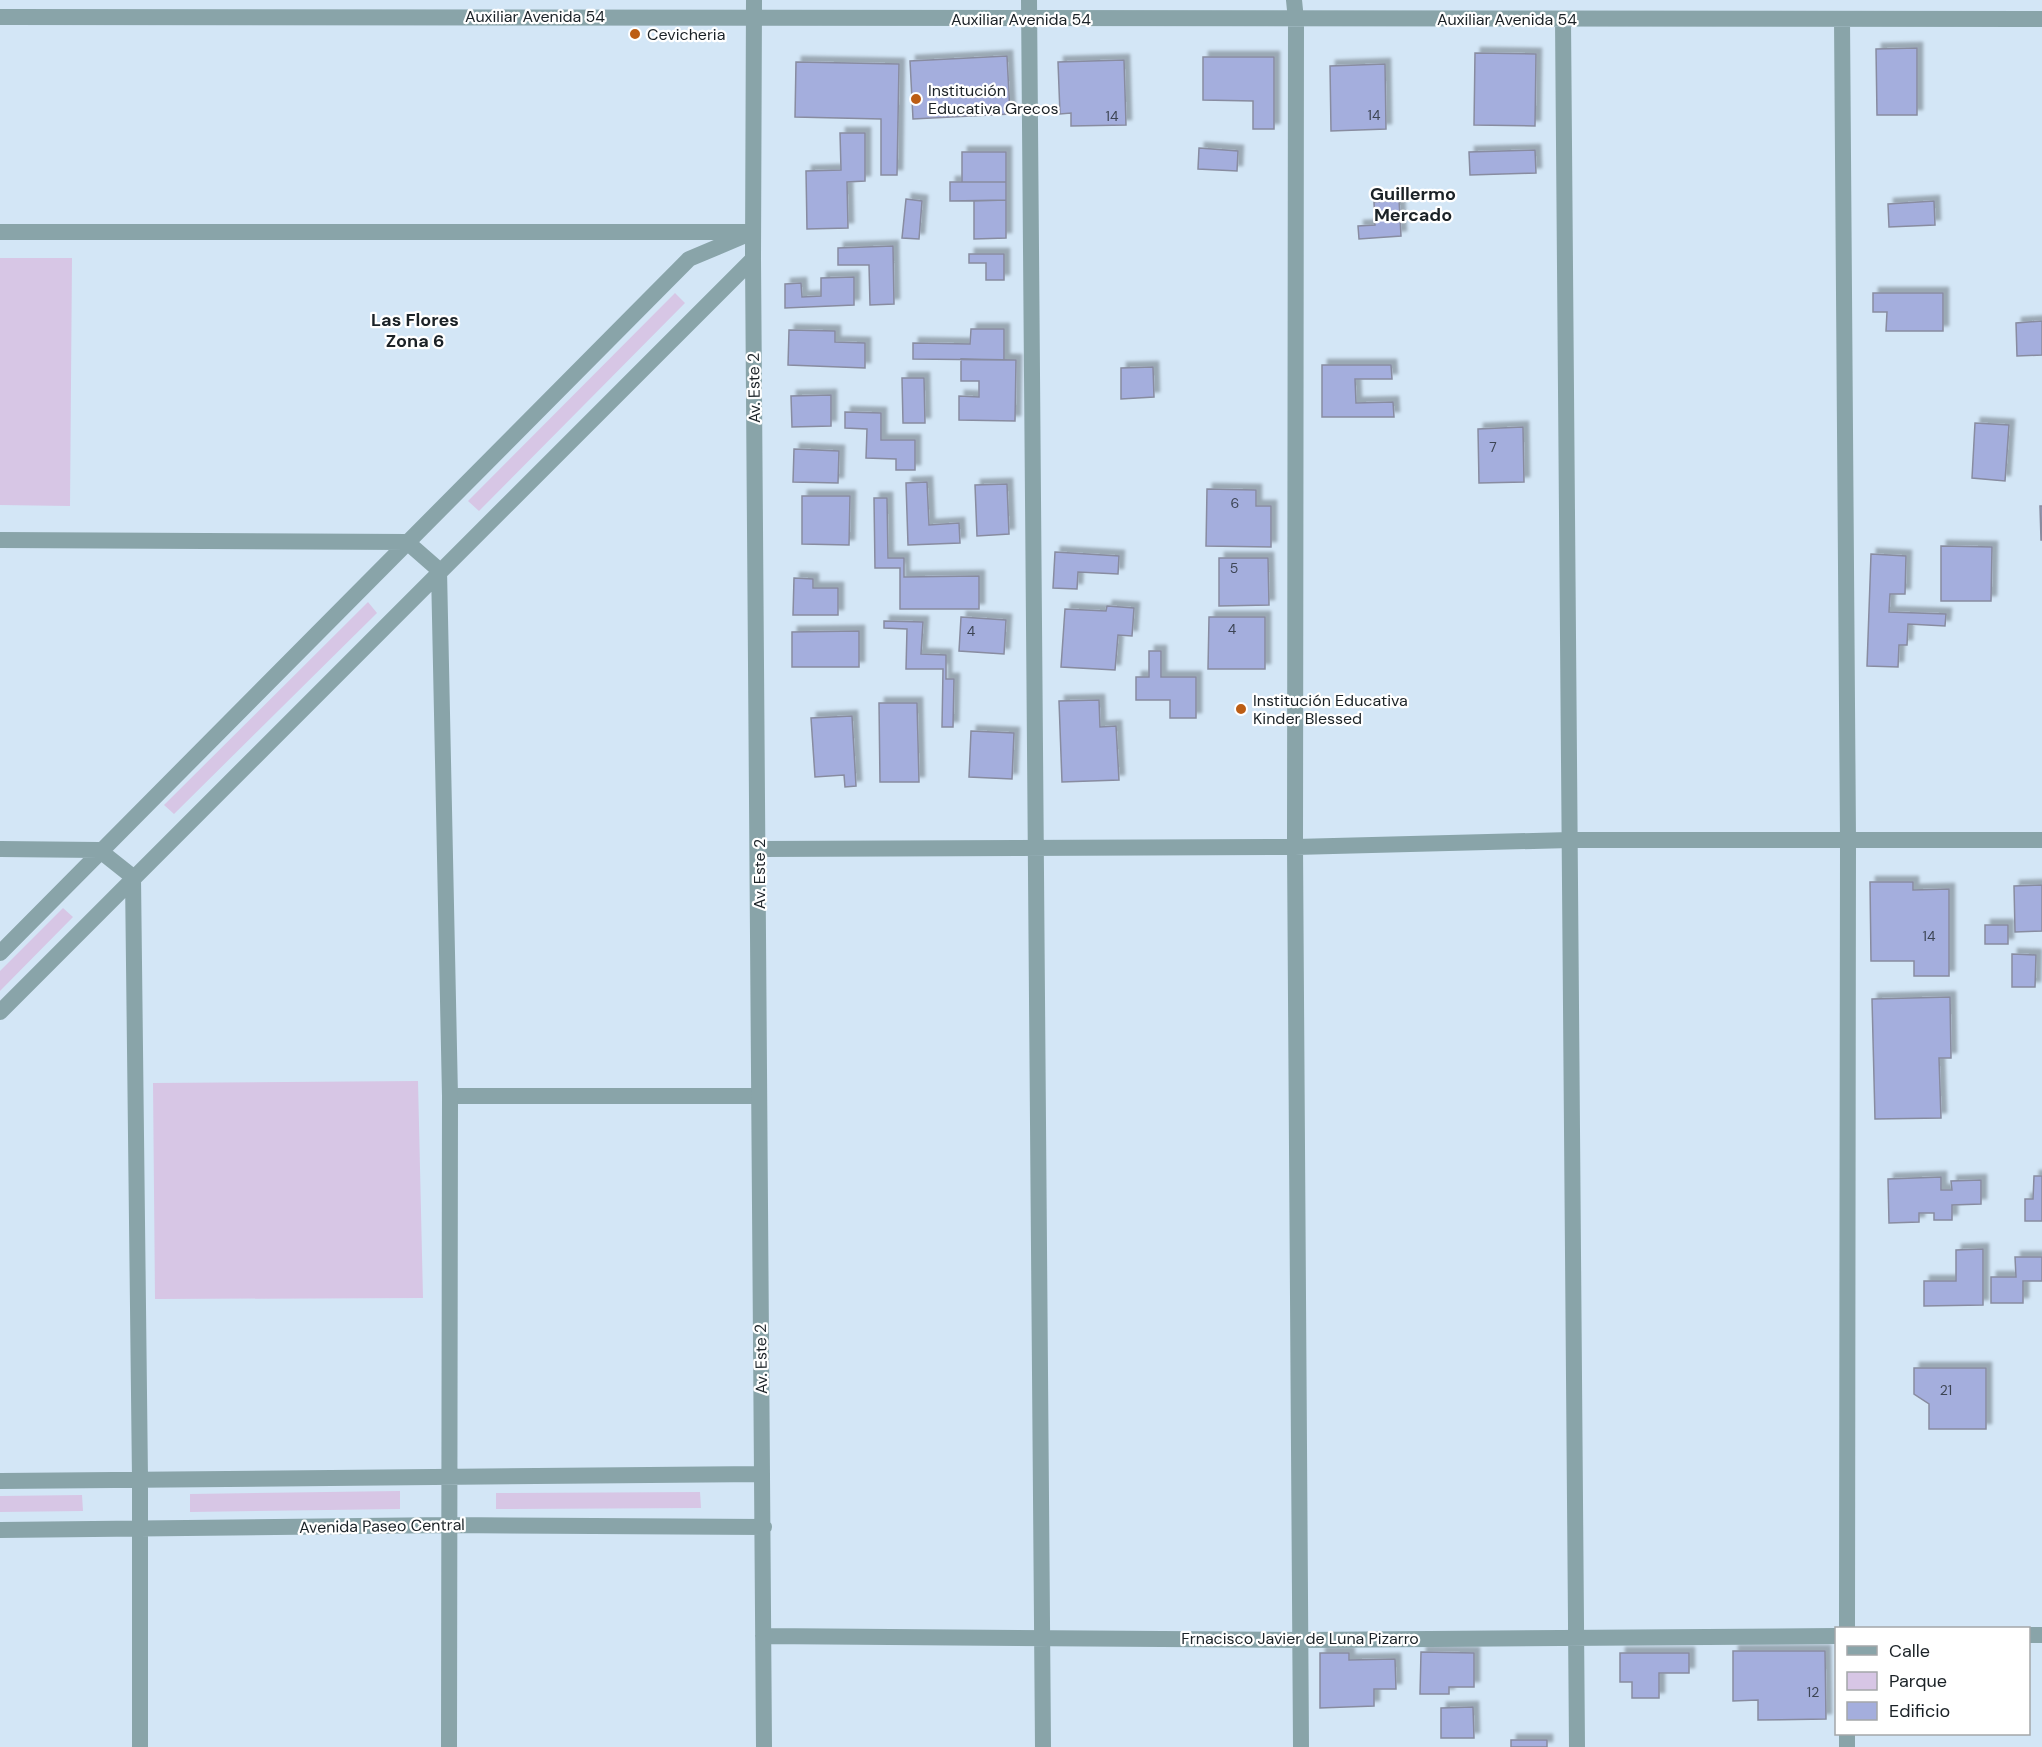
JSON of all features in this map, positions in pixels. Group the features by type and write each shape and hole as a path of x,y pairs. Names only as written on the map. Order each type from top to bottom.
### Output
{"street":[{"path":"1029,0 1044,1637 1043,1747"},
{"path":"1294,0 1296,20 1296,847 1301,1747"},
{"name":"Auxiliar Avenida 54","path":"0,17 754,8 1030,19 2042,19"},
{"name":"Av. Este 2","path":"754,8 753,259 764,1747"},
{"path":"1842,19 1848,840 1847,1627"},
{"path":"1563,20 1577,1747"},
{"path":"0,232 753,232"},
{"path":"0,952 688,259 753,232"},
{"path":"0,1011 439,570 753,259"},
{"path":"0,540 407,542 439,570 450,1096 449,1747"},
{"path":"759,849 1296,847 1570,840 2042,840"},
{"path":"0,849 99,850 134,877"},
{"path":"134,877 140,1479 140,1747"},
{"path":"450,1096 758,1096"},
{"path":"0,1480 762,1474"},
{"name":"Avenida Paseo Central","path":"0,1530 448,1525 764,1527"},
{"name":"Frnacisco Javier de Luna Pizarro","path":"764,1636 1301,1640 1576,1636 1835,1636"}],"green space":[{"path":"0,258 72,258 70,506 0,505"},
{"path":"675,293 685,303 479,511 468,501"},
{"path":"368,602 377,613 174,814 164,805"},
{"path":"63,908 73,917 0,991 0,971"},
{"path":"418,1081 423,1298 155,1299 153,1083"},
{"path":"400,1491 400,1509 190,1512 190,1494"},
{"path":"700,1492 701,1508 496,1509 496,1493"},
{"path":"82,1495 83,1511 0,1512 0,1496"}],"building":[{"path":"1917,48 1917,115 1877,115 1876,49"},
{"path":"1475,53 1536,54 1535,126 1474,125"},
{"path":"1007,56 1010,114 913,119 910,61"},
{"path":"1203,57 1274,57 1274,129 1253,129 1253,101 1203,100"},
{"path":"1124,60 1126,125 1071,126 1071,113 1060,114 1058,62"},
{"path":"796,62 899,64 897,175 881,175 881,119 795,117"},
{"path":"1385,64 1386,129 1331,131 1330,66"},
{"path":"840,133 865,133 865,181 847,182 848,228 807,229 806,171 841,170"},
{"path":"1199,148 1238,151 1237,171 1198,169"},
{"path":"1535,150 1536,173 1470,175 1469,152"},
{"path":"962,152 1006,152 1006,182 962,182"},
{"path":"950,182 1006,182 1006,200 950,201"},
{"path":"906,199 922,201 919,239 902,238"},
{"path":"1006,200 1006,238 974,239 974,201"},
{"path":"1399,200 1401,236 1359,239 1358,226 1375,225 1374,202"},
{"path":"1934,201 1935,225 1889,227 1888,204"},
{"path":"893,246 894,304 870,305 869,265 838,265 838,248"},
{"path":"969,254 1004,254 1004,280 986,280 986,263 969,263"},
{"path":"854,277 854,305 785,308 785,284 801,283 802,297 821,296 821,278"},
{"path":"1873,293 1943,293 1943,331 1886,331 1887,312 1873,312"},
{"path":"2042,321 2042,355 2017,356 2016,323"},
{"path":"971,329 1004,329 1004,360 913,359 913,343 970,344"},
{"path":"789,330 835,331 835,342 865,343 865,368 788,365"},
{"path":"961,359 1016,360 1015,421 959,420 959,396 979,397 979,381 961,381"},
{"path":"1322,365 1391,365 1392,379 1355,379 1356,403 1393,402 1394,417 1322,417"},
{"path":"1153,367 1154,397 1121,399 1121,368"},
{"path":"902,378 924,378 925,423 903,423"},
{"path":"831,395 831,426 792,427 791,396"},
{"path":"845,412 881,413 881,440 915,440 915,470 896,470 896,459 866,458 867,429 845,428"},
{"path":"1975,423 2009,425 2005,481 1972,478"},
{"path":"1523,427 1524,482 1479,483 1478,429"},
{"path":"794,449 839,451 838,483 793,482"},
{"path":"927,482 929,525 959,523 960,543 908,545 906,483"},
{"path":"1007,484 1009,534 977,536 975,485"},
{"path":"1207,489 1256,490 1256,506 1271,506 1271,547 1206,546"},
{"path":"802,496 850,496 849,545 802,544"},
{"path":"874,498 887,498 888,558 904,558 904,577 979,576 979,609 900,609 900,568 875,568"},
{"path":"2040,506 2042,506 2042,540 2041,540"},
{"path":"1941,546 1992,547 1991,601 1941,601"},
{"path":"1055,552 1119,556 1118,574 1078,572 1077,589 1053,588"},
{"path":"1871,554 1906,556 1905,594 1890,594 1889,612 1946,614 1945,626 1908,624 1907,645 1899,645 1898,667 1867,666"},
{"path":"1219,558 1268,558 1269,605 1219,606"},
{"path":"794,578 813,579 813,588 838,588 838,615 793,615"},
{"path":"1107,606 1134,608 1132,636 1118,635 1115,670 1061,667 1065,609 1106,611"},
{"path":"961,617 1006,620 1004,654 959,651"},
{"path":"1209,617 1265,617 1265,669 1208,669"},
{"path":"884,621 923,622 921,654 946,655 946,679 954,679 953,727 942,727 943,669 906,669 907,629 884,628"},
{"path":"859,631 859,667 792,667 792,632"},
{"path":"1149,651 1161,651 1161,677 1196,677 1196,718 1170,718 1170,700 1136,700 1136,677 1149,677"},
{"path":"1099,700 1100,727 1116,726 1119,780 1062,782 1059,701"},
{"path":"879,703 917,703 919,782 880,782"},
{"path":"852,716 856,786 845,787 844,775 815,777 811,718"},
{"path":"971,731 1014,733 1012,779 969,777"},
{"path":"1870,882 1913,882 1913,890 1949,889 1949,976 1914,976 1914,961 1871,961"},
{"path":"2042,885 2042,931 2015,932 2014,886"},
{"path":"1985,925 2008,925 2008,944 1985,944"},
{"path":"2012,954 2036,955 2035,987 2012,987"},
{"path":"1950,997 1951,1058 1939,1058 1941,1118 1875,1119 1872,999"},
{"path":"2034,1176 2042,1176 2042,1221 2025,1221 2025,1199 2033,1199"},
{"path":"1941,1177 1941,1190 1952,1190 1951,1181 1981,1180 1981,1204 1952,1205 1952,1220 1934,1220 1934,1213 1919,1213 1919,1222 1889,1223 1888,1179"},
{"path":"1983,1249 1983,1305 1924,1306 1924,1281 1956,1281 1956,1250"},
{"path":"2015,1257 2042,1257 2042,1281 2023,1281 2023,1303 1991,1303 1991,1277 2016,1277"},
{"path":"1914,1368 1986,1368 1986,1429 1929,1429 1929,1404 1914,1394"},
{"path":"1733,1651 1825,1651 1826,1719 1758,1720 1758,1700 1733,1701"},
{"path":"1421,1652 1474,1653 1474,1687 1449,1687 1449,1694 1420,1694"},
{"path":"1320,1653 1349,1653 1349,1660 1395,1659 1396,1689 1374,1689 1374,1706 1320,1708"},
{"path":"1620,1653 1689,1653 1689,1673 1659,1673 1659,1698 1632,1698 1632,1682 1620,1682"},
{"path":"1473,1707 1474,1738 1441,1738 1441,1708"},
{"path":"1511,1740 1547,1740 1547,1747 1511,1747"}],"place":[{"name":"Cevicheria","path":"635,34"},
{"name":"Institución Educativa Grecos","path":"916,99"},
{"name":"Institución Educativa Kinder Blessed","path":"1241,709"}],"district":[{"name":"Guillermo Mercado","path":"1413,204"},
{"name":"Las Flores Zona 6","path":"415,330"}]}
